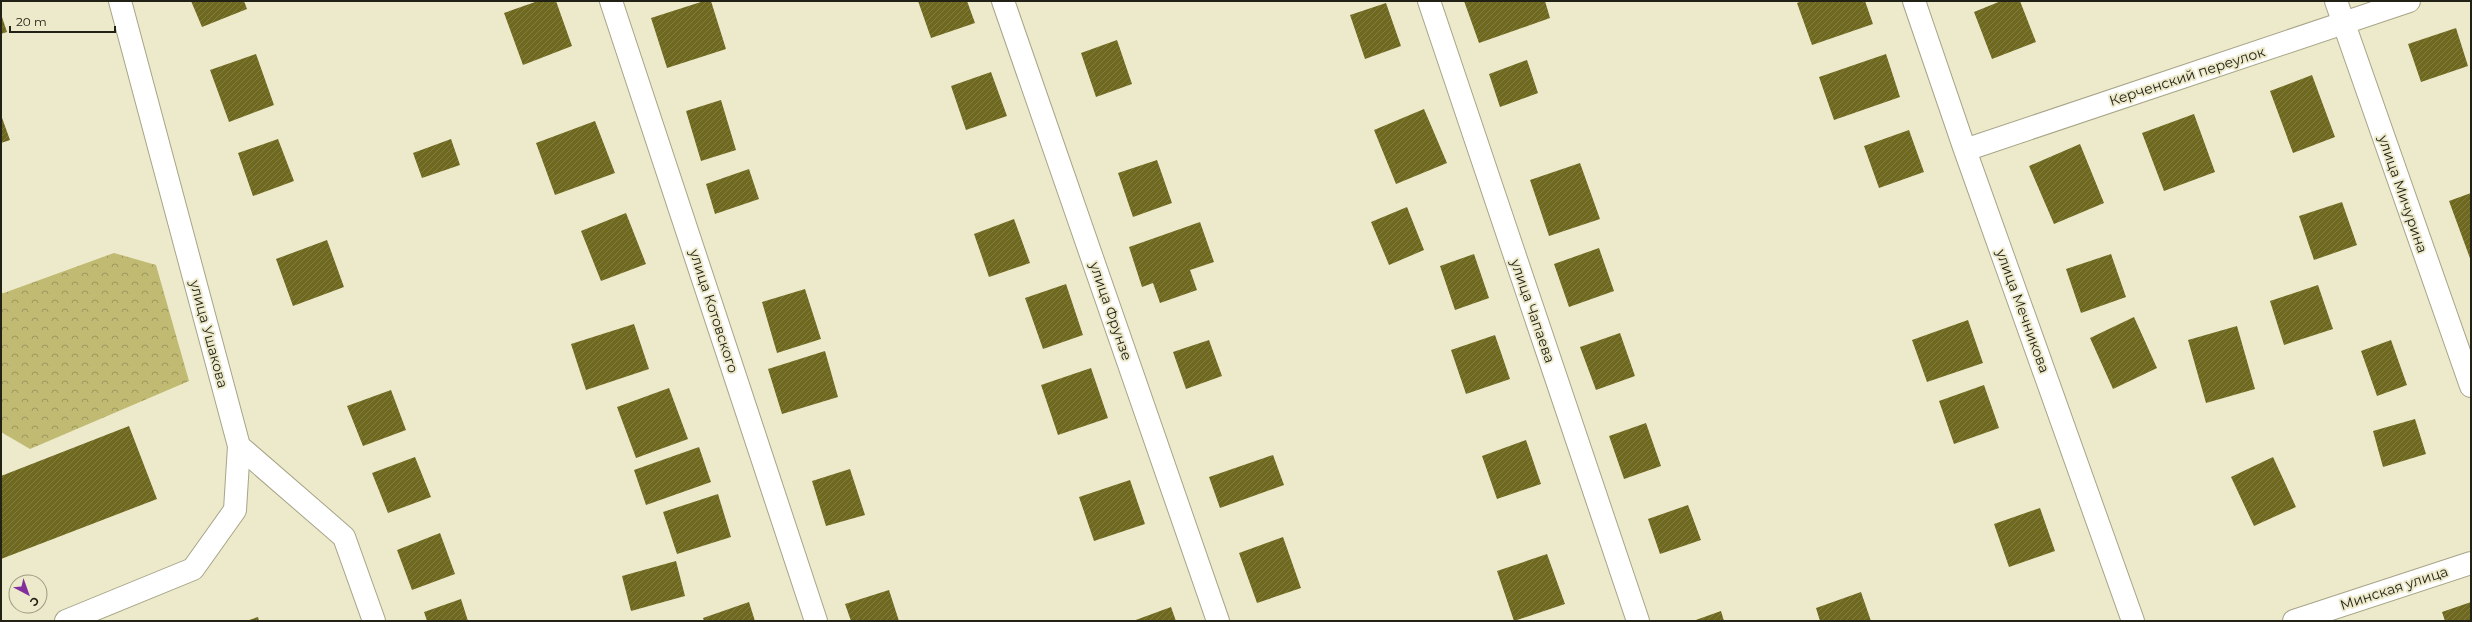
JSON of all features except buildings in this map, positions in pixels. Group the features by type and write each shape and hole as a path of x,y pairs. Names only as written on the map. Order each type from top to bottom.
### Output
{"street":[{"name":"улица Ушакова","path":"66,621 193,569 235,510 239,446 120,1"},
{"name":"улица Котовского","path":"611,1 816,621"},
{"name":"улица Фрунзе","path":"1003,1 1218,621"},
{"name":"улица Чапаева","path":"1429,1 1638,621"},
{"name":"улица Мечникова","path":"1914,1 1965,150 2133,621"},
{"name":"улица Мичурина","path":"2336,1 2471,386"},
{"name":"Керченский переулок","path":"1965,150 2409,1"},
{"path":"239,446 344,537 374,621"},
{"name":"Минская улица","path":"2294,621 2471,563"}],"green space":[{"path":"114,253 156,265 189,381 30,449 1,432 1,294"}]}
